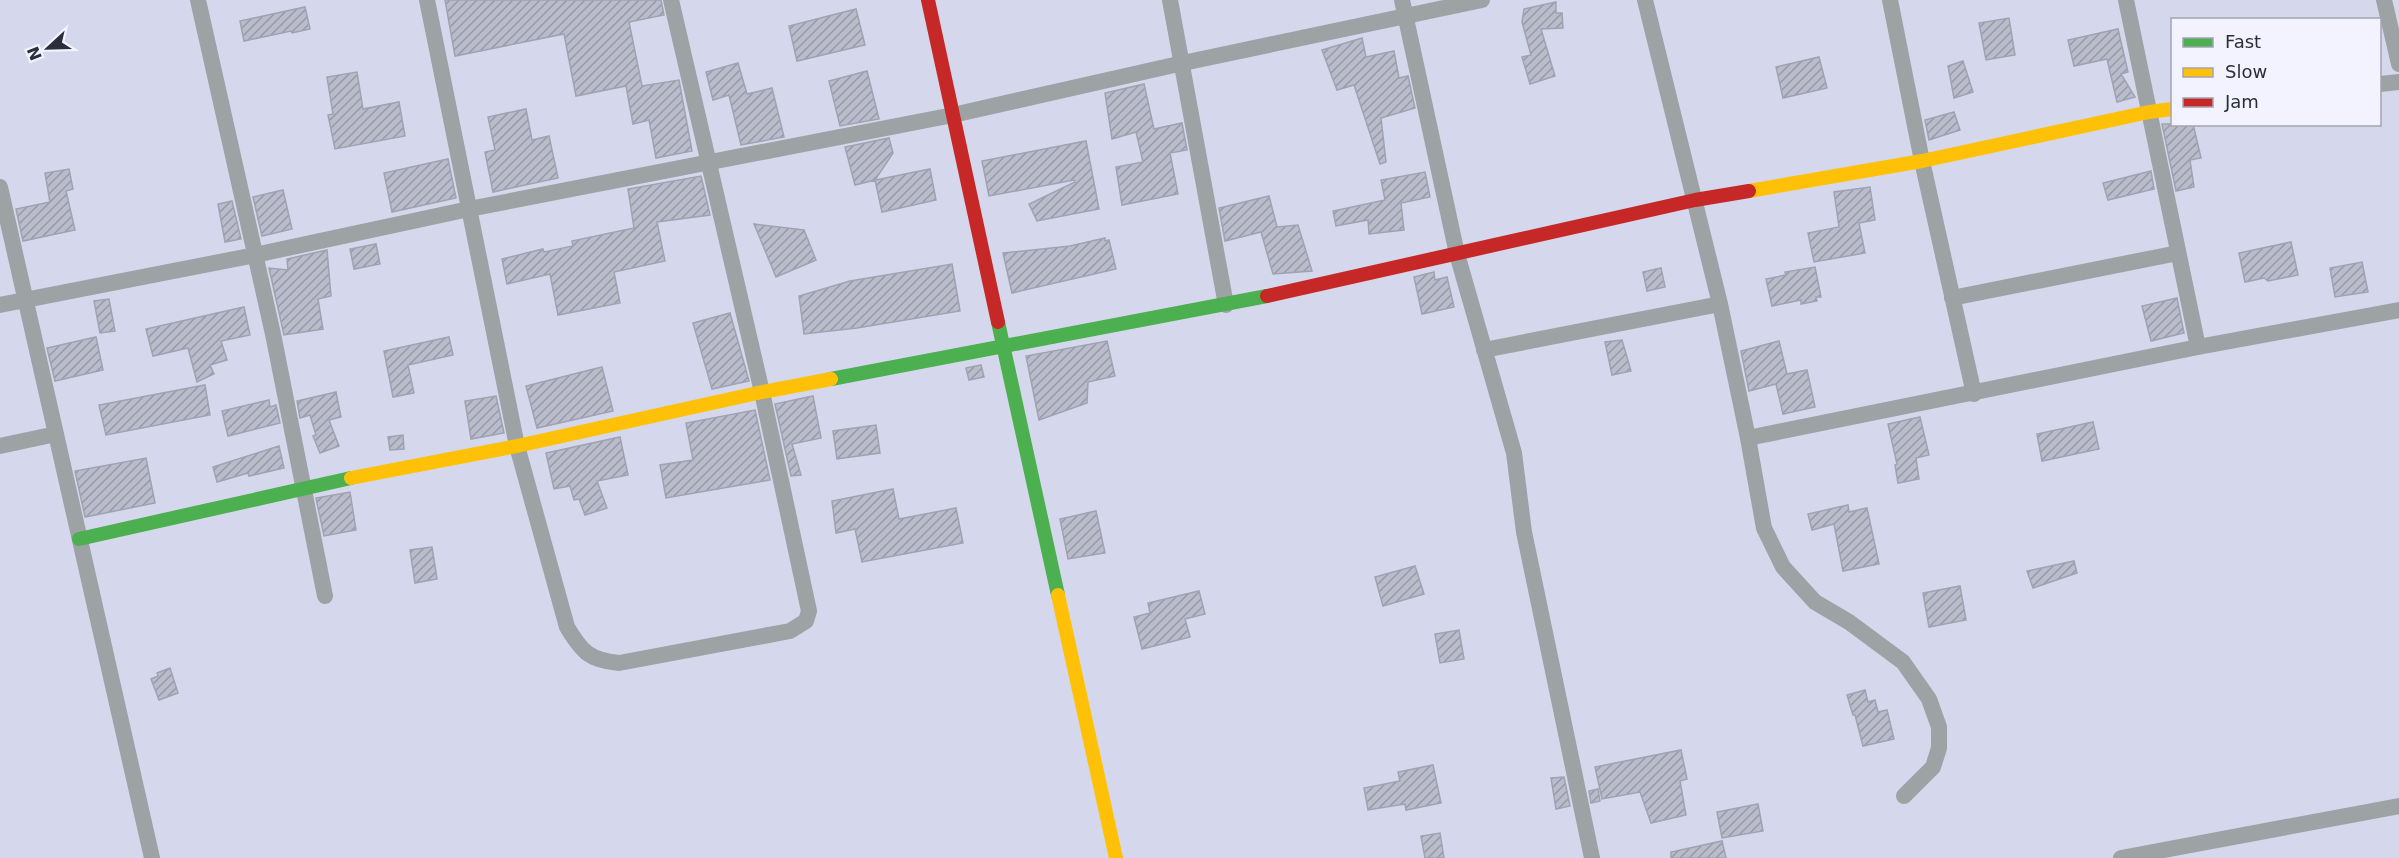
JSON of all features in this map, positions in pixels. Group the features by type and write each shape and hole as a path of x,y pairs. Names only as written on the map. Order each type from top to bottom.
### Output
{"street":[{"path":"198,0 255,255 325,596"},
{"path":"427,0 517,446 567,627 579,648 600,661 619,663 790,631 806,621 809,611 762,392 671,0"},
{"path":"928,0 1116,858"},
{"path":"1170,0 1226,305"},
{"path":"1402,0 1457,254 1514,453 1524,532 1592,858"},
{"path":"0,305 255,255 469,209 953,115 1183,63 1482,0"},
{"path":"1645,0 1720,304 1764,528 1783,567 1815,602 1849,622 1903,662 1929,699 1939,727 1939,748 1933,767 1904,796"},
{"path":"1890,0 1922,160 1974,394"},
{"path":"2126,0 2198,347"},
{"path":"2384,0 2399,64"},
{"path":"2381,84 2399,82"},
{"path":"79,539 303,487 517,446 762,392 1226,305 1695,200 1922,160 2171,109"},
{"path":"0,187 152,858"},
{"path":"1952,298 2178,253"},
{"path":"1484,350 1720,304"},
{"path":"1748,438 2198,347 2399,310"},
{"path":"0,446 56,434"},
{"path":"2121,858 2399,806"}],"building":[{"path":"445,0 661,0 664,15 629,22 642,86 679,80 692,151 656,158 649,120 633,124 626,86 576,96 564,34 455,56"},
{"path":"1556,2 1556,13 1562,13 1563,28 1541,29 1555,76 1530,84 1522,57 1531,55 1522,22 1524,9"},
{"path":"305,7 310,29 244,41 240,21"},
{"path":"856,9 865,45 797,61 789,26"},
{"path":"2009,18 2015,55 1986,60 1979,23"},
{"path":"2118,29 2128,72 2121,74 2135,97 2117,102 2107,59 2074,66 2068,40"},
{"path":"1362,38 1366,57 1394,51 1399,78 1408,76 1415,108 1381,118 1386,162 1380,164 1354,85 1337,90 1322,50"},
{"path":"1819,57 1827,88 1783,98 1776,67"},
{"path":"1963,61 1973,92 1954,98 1948,66"},
{"path":"738,63 747,94 772,88 784,137 741,145 729,95 713,100 706,72"},
{"path":"867,71 879,119 840,126 829,81"},
{"path":"357,72 363,109 399,102 405,136 335,149 328,115 333,114 327,77"},
{"path":"1144,84 1154,129 1182,123 1187,150 1170,153 1178,194 1122,205 1116,167 1143,162 1136,132 1112,139 1105,93"},
{"path":"526,109 532,140 549,136 558,178 493,192 485,152 495,150 488,117"},
{"path":"1954,112 1960,130 1929,140 1925,120"},
{"path":"2162,124 2193,126 2201,158 2190,160 2194,187 2176,191"},
{"path":"889,138 893,153 875,180 855,185 845,147"},
{"path":"1086,141 1099,209 1037,221 1029,204 1075,182 1074,180 989,196 982,161"},
{"path":"448,159 456,198 392,212 384,173"},
{"path":"69,169 73,189 66,191 75,230 23,241 16,209 50,202 45,173"},
{"path":"930,169 936,200 882,212 875,180"},
{"path":"2151,171 2154,189 2108,200 2103,183"},
{"path":"1425,172 1430,197 1401,203 1404,230 1369,234 1368,220 1336,226 1333,211 1385,200 1381,180"},
{"path":"701,176 710,215 657,222 665,261 614,272 620,303 558,315 550,274 507,284 502,259 543,249 544,252 573,246 572,241 634,228 628,189"},
{"path":"1870,187 1875,220 1859,223 1865,253 1814,262 1808,233 1839,227 1834,192"},
{"path":"283,190 292,229 262,236 253,197"},
{"path":"1269,196 1277,227 1298,225 1312,271 1273,274 1261,232 1225,241 1219,208"},
{"path":"232,201 241,239 225,242 218,204"},
{"path":"754,224 804,230 816,260 776,277"},
{"path":"1105,238 1105,241 1109,240 1116,269 1012,293 1003,253 1070,246"},
{"path":"2291,242 2298,275 2268,281 2264,278 2245,282 2239,253"},
{"path":"376,244 380,264 354,269 350,249"},
{"path":"327,250 331,296 318,299 323,329 284,335 269,268 288,270 287,259"},
{"path":"2362,262 2368,292 2335,297 2330,268"},
{"path":"952,264 960,311 804,334 799,296 850,281"},
{"path":"1815,267 1821,297 1816,297 1817,301 1801,304 1801,300 1772,306 1766,279 1786,275 1785,272"},
{"path":"1661,268 1665,287 1647,291 1643,272"},
{"path":"1434,272 1435,280 1447,277 1454,307 1422,314 1414,277"},
{"path":"2177,298 2184,333 2151,341 2142,306"},
{"path":"109,299 115,331 100,333 94,301"},
{"path":"244,307 250,335 221,341 227,360 210,365 214,374 197,382 188,348 153,356 146,329"},
{"path":"730,313 749,381 712,389 693,323"},
{"path":"96,337 103,370 55,381 47,348"},
{"path":"449,337 453,355 408,365 414,393 393,397 384,351"},
{"path":"1622,340 1631,371 1612,375 1605,342"},
{"path":"1107,341 1115,376 1088,382 1087,403 1039,420 1026,356"},
{"path":"1779,341 1787,374 1807,370 1815,407 1783,414 1776,384 1749,391 1741,351"},
{"path":"981,365 984,377 969,380 966,368"},
{"path":"602,367 613,411 537,428 526,386"},
{"path":"205,385 210,415 106,435 99,405"},
{"path":"336,392 341,417 329,420 339,446 320,453 313,436 316,435 310,415 300,418 297,401"},
{"path":"496,396 504,433 471,439 465,401"},
{"path":"813,396 821,438 792,444 801,475 791,476 775,404"},
{"path":"269,400 270,407 276,405 280,423 228,436 222,411"},
{"path":"755,410 770,480 666,498 660,465 693,460 686,423"},
{"path":"1920,417 1929,455 1916,458 1919,479 1898,483 1895,465 1897,464 1888,424"},
{"path":"2093,422 2099,449 2042,461 2037,434"},
{"path":"876,425 880,453 837,459 833,431"},
{"path":"403,435 404,449 390,450 388,437"},
{"path":"620,437 628,475 597,481 607,508 585,515 579,499 574,500 570,486 554,489 546,453"},
{"path":"279,446 284,468 249,476 248,473 217,482 213,467"},
{"path":"146,458 155,503 85,517 75,471"},
{"path":"893,489 899,519 956,508 963,543 862,562 855,529 836,533 832,501"},
{"path":"350,492 356,530 324,536 316,498"},
{"path":"1848,505 1849,512 1867,508 1879,564 1843,571 1834,524 1812,530 1808,514"},
{"path":"1096,511 1105,553 1068,559 1060,519"},
{"path":"432,547 437,579 415,583 410,550"},
{"path":"2074,561 2077,573 2033,588 2027,571"},
{"path":"1415,566 1424,594 1383,606 1375,577"},
{"path":"1960,586 1966,620 1929,627 1923,593"},
{"path":"1199,591 1205,614 1185,619 1190,637 1142,649 1134,617 1150,613 1148,603"},
{"path":"1459,630 1464,659 1440,663 1435,634"},
{"path":"170,668 178,693 159,700 151,679 158,676 157,673"},
{"path":"1865,690 1868,702 1875,700 1878,712 1887,710 1894,739 1863,746 1847,695"},
{"path":"1681,750 1687,779 1680,781 1686,815 1651,823 1640,792 1602,799 1595,767"},
{"path":"1433,765 1441,803 1406,810 1405,804 1368,810 1364,788 1400,781 1398,772"},
{"path":"1564,777 1570,806 1556,809 1551,778"},
{"path":"1598,789 1600,801 1591,803 1589,791"},
{"path":"1758,804 1763,831 1722,838 1717,812"},
{"path":"1440,833 1444,858 1425,858 1421,836"},
{"path":"1722,841 1726,858 1671,858 1671,852"}],"traffic: fast":[{"path":"831,379 1267,296"},
{"path":"998,322 1058,595"},
{"path":"79,539 351,478"}],"traffic: slow":[{"path":"1749,191 1922,161 2171,109"},
{"path":"351,478 517,446 831,379"},
{"path":"1058,595 1116,858"}],"traffic: jam":[{"path":"928,0 998,322"},
{"path":"1267,296 1695,200 1749,191"}]}
